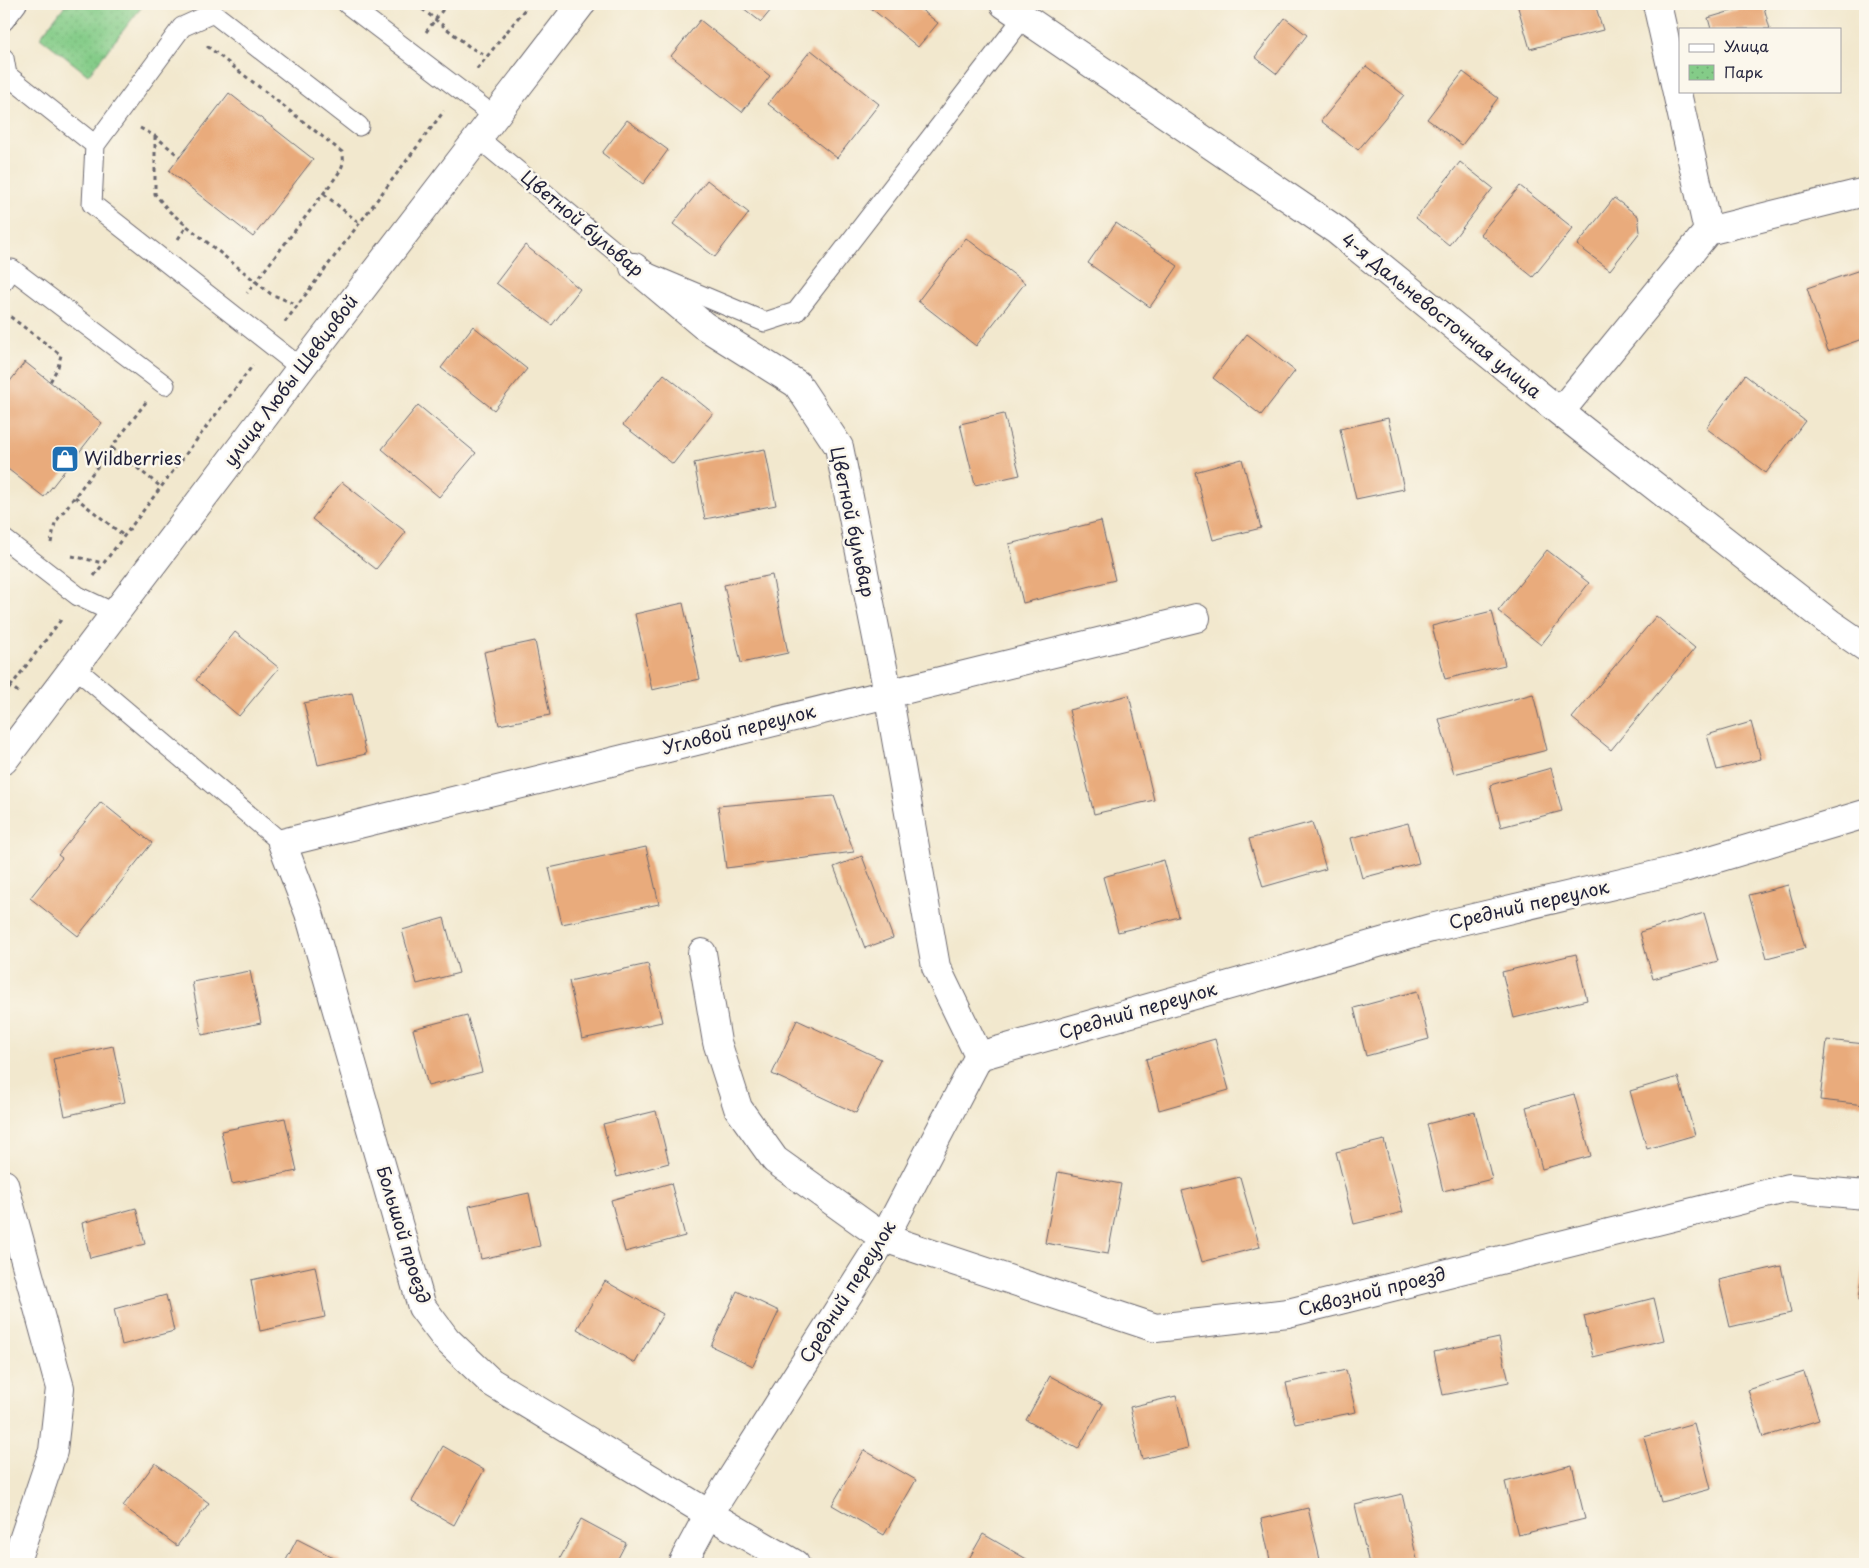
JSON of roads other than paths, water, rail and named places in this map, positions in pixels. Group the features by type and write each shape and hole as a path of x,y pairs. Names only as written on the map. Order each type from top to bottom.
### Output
{"street":[{"path":"494,116 581,4"},
{"path":"1657,4 1708,231"},
{"name":"4-я Дальневосточная улица","path":"1013,11 1336,230 1560,412 1830,623 1865,647"},
{"name":"улица Любы Шевцовой","path":"4,760 114,613 478,138"},
{"path":"1560,412 1708,231 1865,192"},
{"name":"Цветной бульвар","path":"634,267 704,325 797,384 840,447 888,693 936,967 979,1056"},
{"name":"Угловой переулок","path":"282,843 1196,618"},
{"name":"Средний переулок","path":"682,1564 709,1514 884,1238 979,1056 1431,928 1677,870 1865,814"},
{"name":"Большой проезд","path":"282,843 309,913 422,1307 446,1339 491,1382 795,1564"},
{"path":"702,953 717,1042 738,1108 775,1160 884,1238"},
{"path":"4,1184 60,1388 53,1450 15,1564"},
{"name":"Сквозной проезд","path":"884,1238 1156,1328 1288,1313 1789,1188 1865,1194"}],"lane":[{"path":"4,21 17,4"},
{"path":"347,4 494,116 478,138"},
{"path":"634,267 765,322 796,312 1013,11"},
{"path":"301,368 92,204 95,145 182,27 213,13 359,126"},
{"path":"4,58 7,75 95,145"},
{"name":"Цветной бульвар","path":"478,138 634,267"},
{"path":"7,271 163,384"},
{"path":"4,539 78,596 114,613"},
{"path":"74,667 282,843"}],"place":[{"name":"Wildberries","path":"65,459"}]}
